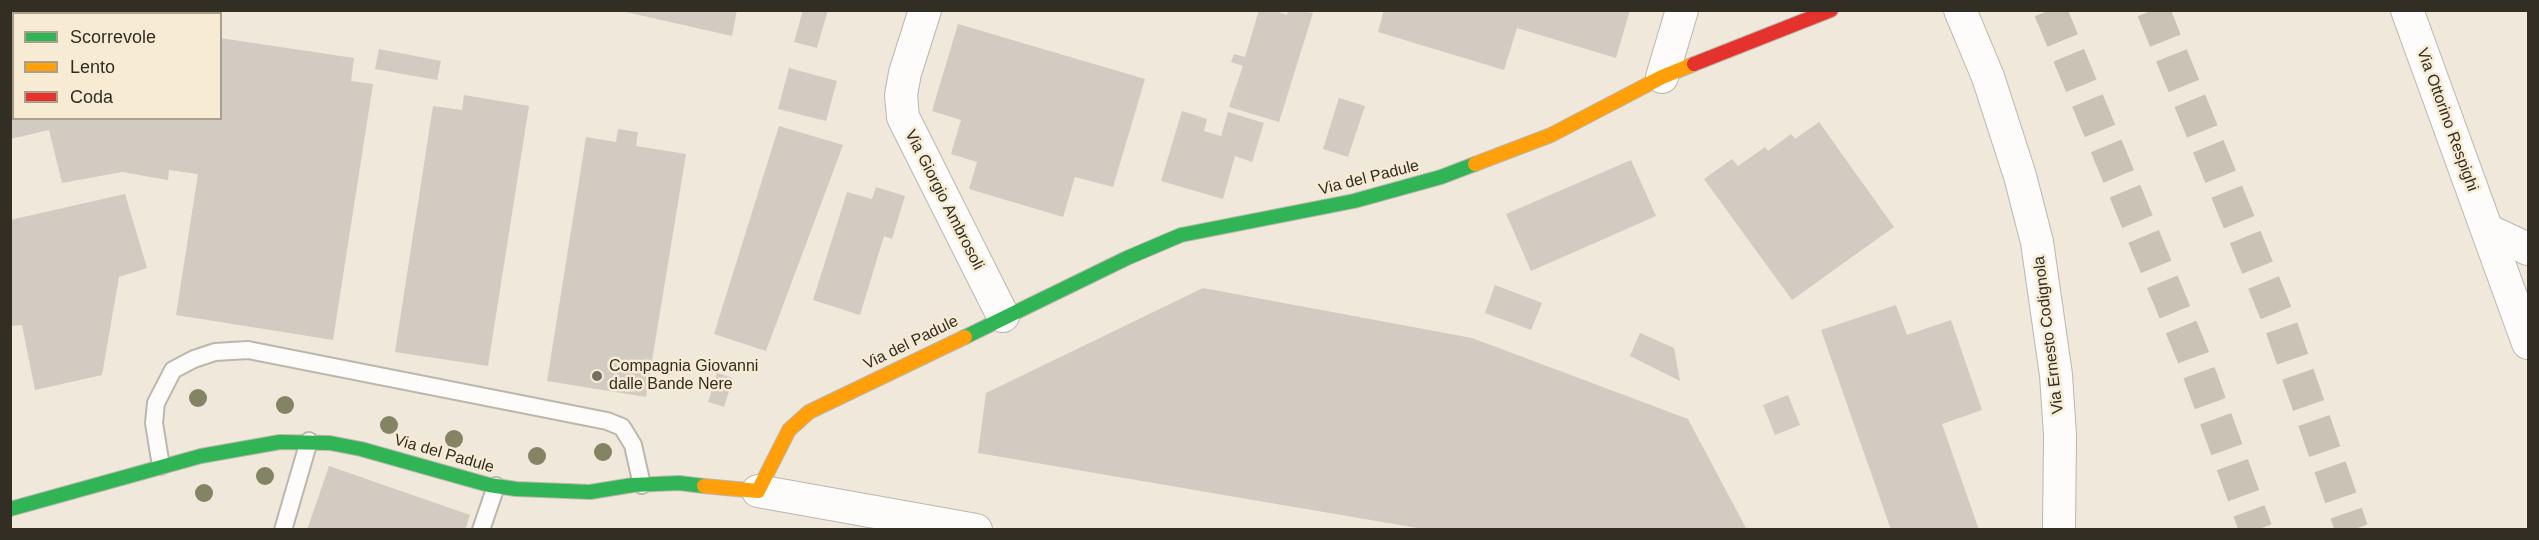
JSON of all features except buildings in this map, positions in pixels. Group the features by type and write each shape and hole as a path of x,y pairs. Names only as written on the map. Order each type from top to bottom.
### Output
{"street":[{"name":"Via Giorgio Ambrosoli","path":"926,10 905,73 901,95 903,117 1003,316"},
{"path":"1662,77 1682,10"},
{"name":"Via del Padule","path":"10,508 161,466 246,446 309,441 361,449 496,486 540,492 590,492 679,483 758,491 789,430 809,412 1003,316 1181,235 1354,201 1441,177 1551,135 1662,77 1831,10"},
{"name":"Via Ernesto Codignola","path":"1960,10 1988,77 2020,176 2037,242 2056,375 2060,435 2059,530"},
{"name":"Via Ottorino Respighi","path":"2407,10 2529,343"},
{"path":"2487,230 2529,249"},
{"path":"758,491 976,530"}],"lane":[{"path":"161,466 154,423 156,403 173,370 194,359 215,352 248,350 607,421 622,427 633,445 642,485"},
{"path":"283,530 309,441"},
{"path":"481,530 496,486"}],"tunnel":[{"path":"2050,10 2193,356 2256,530"},
{"path":"2153,10 2280,323 2352,530"}],"traffic: fast":[{"path":"965,337 1127,258 1181,235 1354,201 1441,177 1475,164"},
{"path":"10,509 201,456 280,442 330,443 361,449 489,485 516,489 590,492 633,485 679,483 704,486"}],"traffic: slow":[{"path":"1475,164 1551,135 1662,77 1694,64"},
{"path":"704,486 758,491 789,430 809,412 965,337"}],"traffic: jam":[{"path":"1694,64 1831,10"}],"place":[{"name":"Compagnia Giovanni dalle Bande Nere","path":"597,376"}]}
